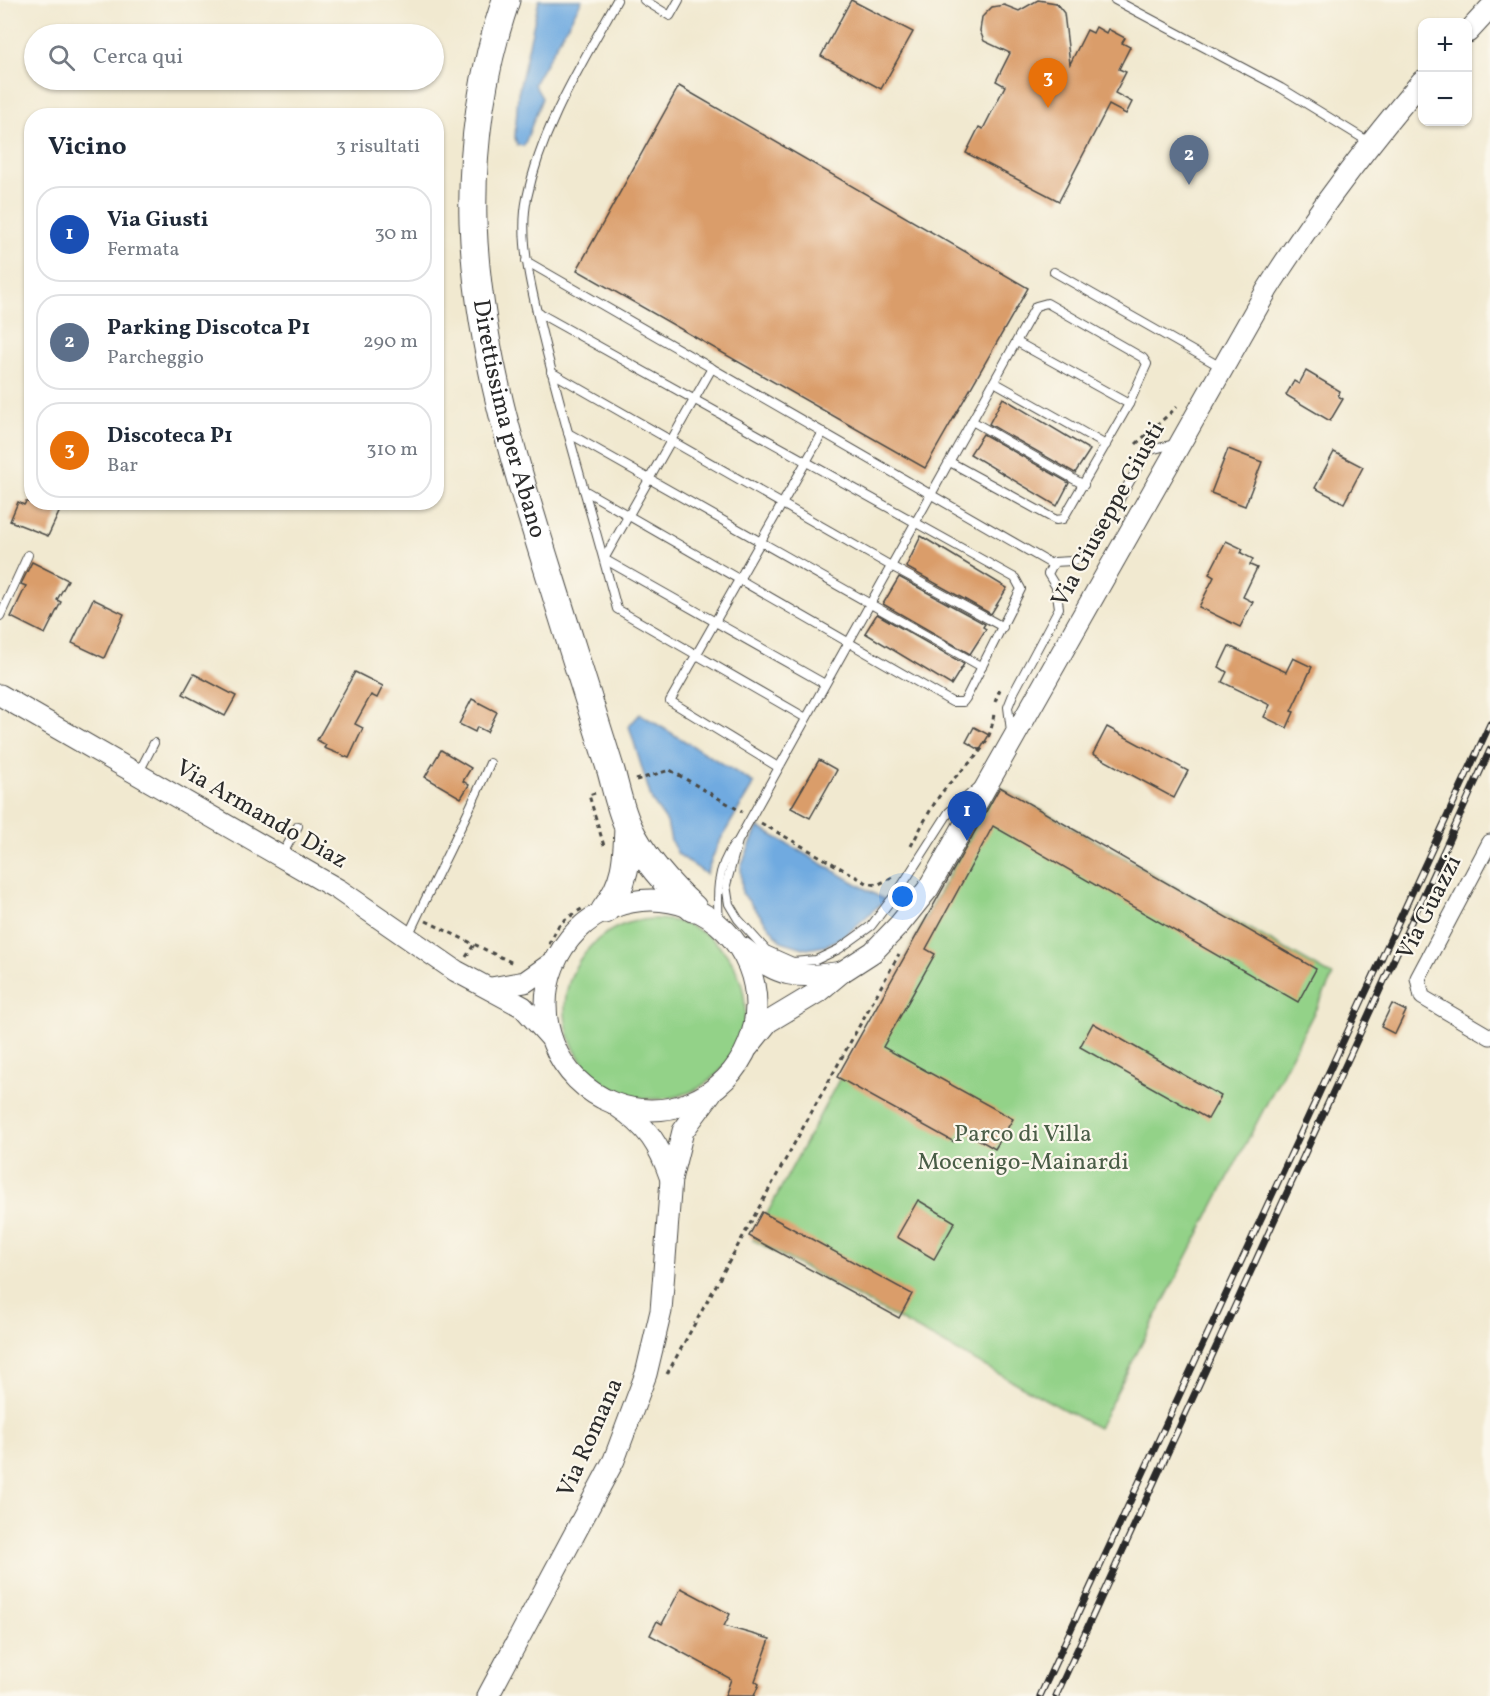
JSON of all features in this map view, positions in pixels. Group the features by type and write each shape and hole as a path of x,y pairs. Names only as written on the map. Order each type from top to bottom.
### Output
{"highway":[{"name":"Direttissima per Abano","path":"506,0 484,84 477,136 473,221 480,296 499,400 628,827 666,885 693,908"},
{"name":"Direttissima per Abano","path":"597,907 622,884 627,861 628,827"}],"street":[{"path":"1472,27 1490,8"},
{"name":"Via Giuseppe Giusti","path":"748,1047 768,1022 818,992 842,972 873,952 899,925 928,889 1179,443 1309,223 1370,143 1418,86"},
{"name":"Via Armando Diaz","path":"0,695 339,890 456,971 523,1007 551,1038"},
{"name":"Via Guazzi","path":"1490,842 1418,978 1422,997 1490,1037"},
{"path":"491,988 525,982 550,955 575,931 597,907 634,901 664,900 693,908 719,924 738,944 753,976 757,1012 748,1047 734,1070 715,1089 683,1105 647,1110 612,1103 585,1087 565,1065 551,1038 546,1012 550,955"},
{"name":"Via Giuseppe Giusti","path":"738,944 763,964 790,976 842,972"},
{"name":"Via Romana","path":"488,1696 614,1460 646,1374 661,1311 670,1179 683,1131 715,1089"},
{"name":"Via Romana","path":"612,1103 636,1119 653,1137 670,1179"}],"lane":[{"path":"617,0 556,110 538,157 526,200 526,261 551,372 617,609 806,718"},
{"path":"644,0 670,16 679,0"},
{"path":"1115,0 1281,88 1370,143"},
{"path":"526,261 1053,565"},
{"path":"1054,272 1222,368"},
{"path":"719,924 718,880 725,858 738,841 1036,306 1047,303 1146,361 1148,368 1063,519 1056,520 950,462"},
{"path":"537,312 1019,582 1019,593 963,702 952,702 584,490"},
{"path":"1017,342 1129,404"},
{"path":"604,559 712,368"},
{"path":"551,372 891,566 1003,627"},
{"path":"994,382 1106,445"},
{"path":"972,421 1084,485"},
{"path":"778,767 670,701 823,432"},
{"path":"568,433 762,541 982,668"},
{"path":"1012,741 1008,707 1059,608 1056,587 1048,574 1053,565 1089,554 1147,451 1179,443"},
{"path":"0,616 28,555"},
{"path":"604,559 716,620 825,684"},
{"path":"138,773 154,743"},
{"path":"408,938 424,898 461,830 490,763"},
{"path":"738,841 726,885 729,904 738,919 766,950 793,962 816,960 839,949 871,926 901,887 949,812 992,776"},
{"path":"281,856 298,826"}],"path":[{"path":"644,777 670,770 733,807"},
{"path":"589,795 605,848"},
{"path":"910,847 927,817"},
{"path":"756,820 867,883 877,885 893,877 898,867"},
{"path":"550,955 560,923 597,907"},
{"path":"417,917 503,959 517,965 525,964"},
{"path":"661,1384 904,945"}],"green space":[{"name":"Parco di Villa Mocenigo-Mainardi","path":"997,785 1333,976 1098,1428 753,1240"},
{"path":"655,919 673,920 690,926 719,945 738,974 744,991 744,1027 738,1044 719,1073 690,1092 673,1098 655,1099 637,1098 620,1092 591,1073 572,1044 566,1027 565,1009 566,991 572,974 591,945 620,926 637,920"}],"water":[{"path":"539,0 582,0 534,84 542,98 524,146 517,145 515,138 518,94"},
{"path":"640,714 754,783 718,844 706,874 678,854 671,841 667,822 652,801 629,726"},
{"path":"758,827 885,900 847,934 825,946 807,949 781,941 742,893 741,866"}],"building":[{"path":"851,0 913,32 881,89 821,56"},
{"path":"1038,0 1056,3 1064,13 1070,64 1087,30 1093,33 1096,27 1106,33 1108,29 1125,38 1122,43 1130,47 1119,69 1126,72 1115,93 1132,102 1126,114 1109,105 1059,201 966,153 979,127 983,129 1005,86 996,81 1010,53 984,41 980,31 982,17 992,7 1004,5 1019,11"},
{"path":"679,86 1028,288 925,468 577,270"},
{"path":"1306,371 1340,391 1338,396 1343,399 1330,421 1286,395 1294,381 1299,384"},
{"path":"1003,398 1090,450 1075,473 989,424"},
{"path":"983,434 1069,483 1057,506 970,454"},
{"path":"1228,449 1262,462 1245,506 1211,493"},
{"path":"1334,452 1363,467 1344,503 1315,488"},
{"path":"18,502 24,505 24,510 60,510 48,536 10,521"},
{"path":"921,536 1007,588 991,614 906,567"},
{"path":"1226,541 1243,549 1241,553 1253,559 1250,565 1257,568 1243,597 1253,602 1240,627 1199,607 1214,577 1209,574"},
{"path":"32,562 68,580 57,600 61,602 45,634 11,617 26,586 21,584"},
{"path":"899,577 985,624 983,627 986,629 970,654 883,604"},
{"path":"93,599 124,614 104,658 72,643"},
{"path":"877,614 964,664 951,685 865,633"},
{"path":"1229,646 1286,672 1293,658 1312,667 1291,711 1294,712 1287,728 1264,717 1270,705 1222,682 1227,672 1219,667"},
{"path":"355,672 383,686 377,698 371,695 355,724 363,728 349,758 324,748 326,745 317,740"},
{"path":"194,674 236,696 225,716 183,694"},
{"path":"472,699 497,712 487,732 477,727 475,732 459,724"},
{"path":"974,727 989,735 980,750 966,742"},
{"path":"1107,727 1188,771 1174,798 1093,754"},
{"path":"441,750 471,768 463,781 469,785 461,798 425,777"},
{"path":"819,760 837,770 810,818 791,808"},
{"path":"1000,787 1316,969 1298,1002 993,826 926,949 935,954 883,1047 1013,1119 995,1149 961,1129 954,1142 837,1077"},
{"path":"1392,1004 1406,1011 1395,1034 1381,1027"},
{"path":"1093,1023 1221,1096 1208,1119 1080,1047"},
{"path":"918,1200 955,1222 934,1259 897,1237"},
{"path":"762,1212 912,1294 899,1318 749,1236"},
{"path":"681,1588 730,1614 724,1626 770,1639 755,1681 759,1684 754,1696 725,1696 731,1679 650,1635 657,1621 662,1624"}],"railway":[{"path":"1040,1696 1490,724"},
{"path":"1056,1696 1490,750"}],"place":[{"name":"Discoteca P1","path":"1048,108"},
{"name":"Parking Discotca P1","path":"1189,185"},
{"name":"Via Giusti","path":"967,841"}]}
